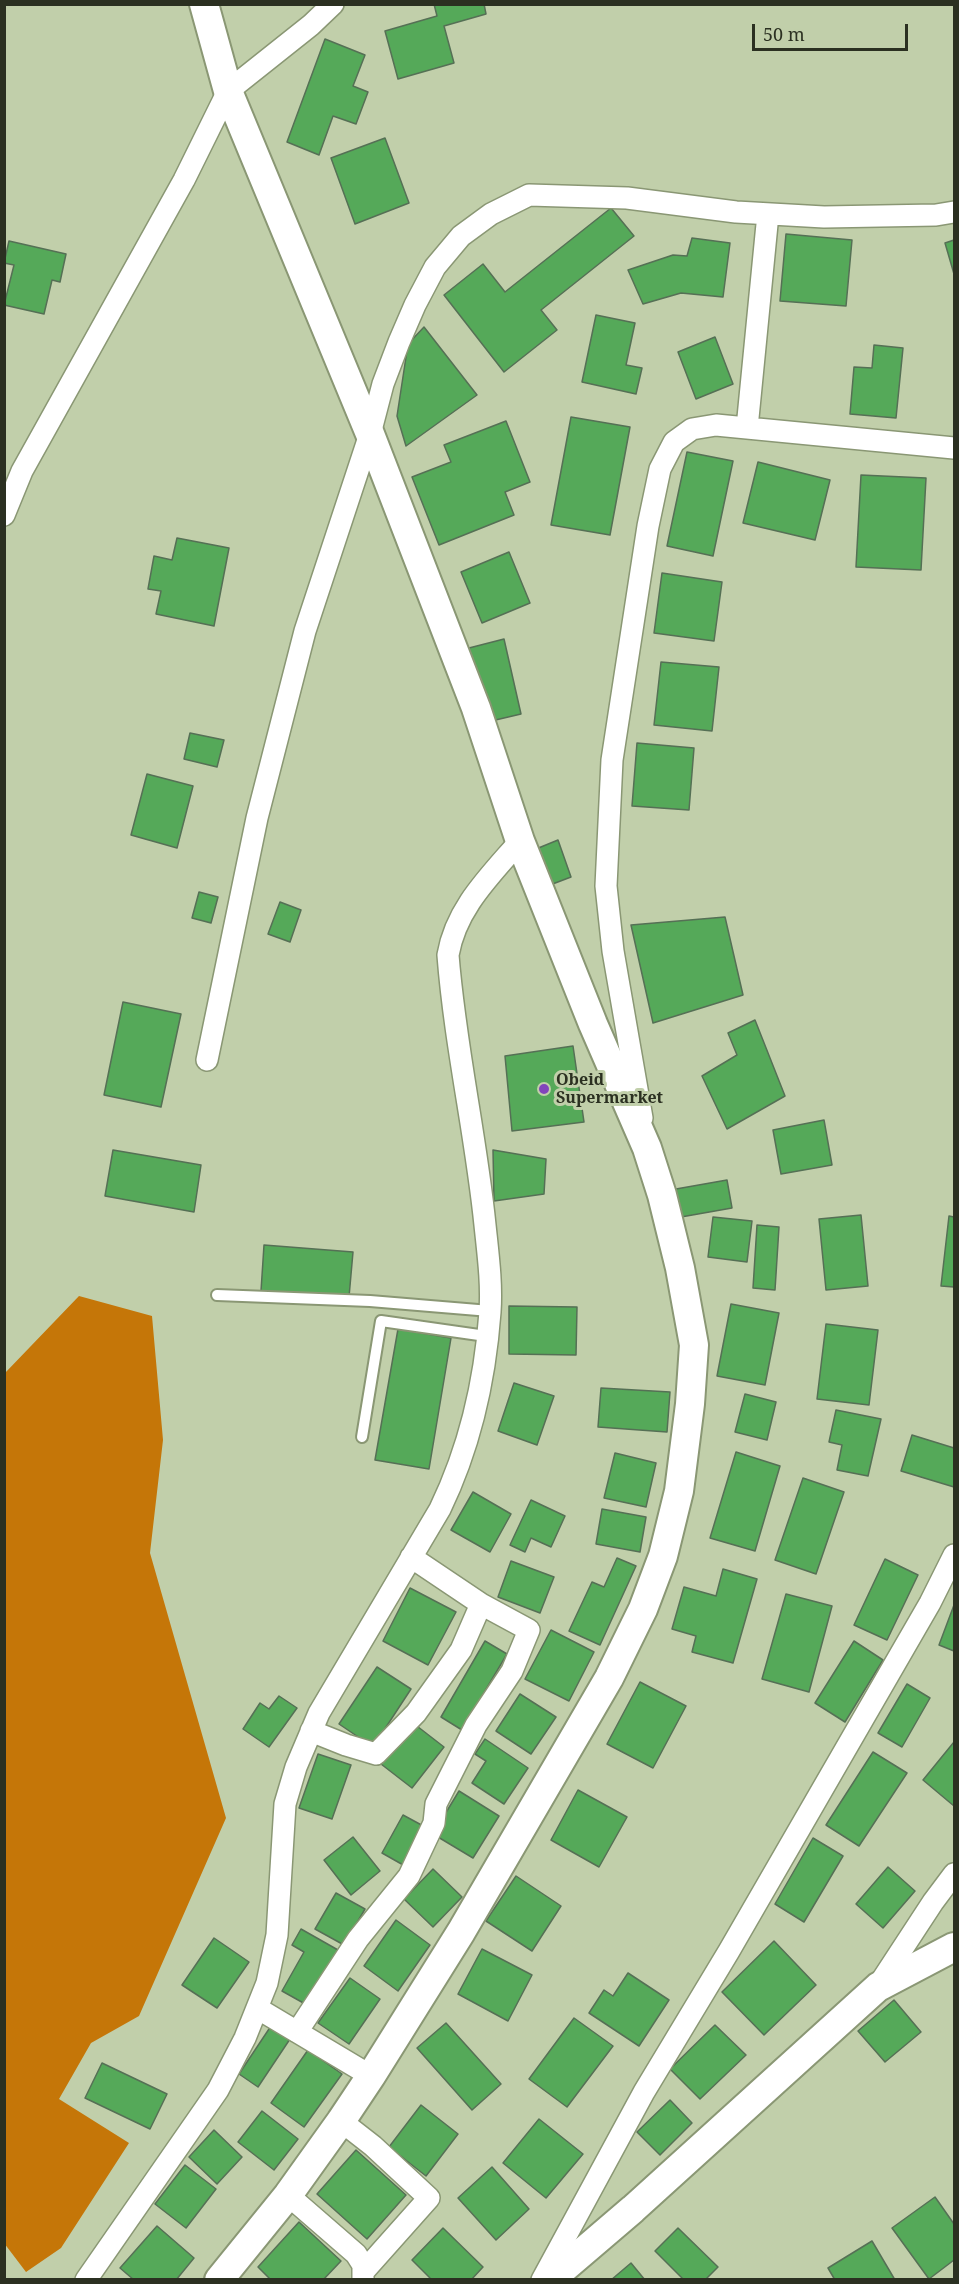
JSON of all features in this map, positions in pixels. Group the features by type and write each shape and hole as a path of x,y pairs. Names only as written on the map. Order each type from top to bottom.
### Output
{"main road":[{"path":"204,4 228,91 370,434 476,708 520,841 593,1024 647,1148 662,1195 680,1268 694,1345 690,1404 679,1491 663,1556 643,1609 609,1678 461,1932 371,2076 288,2194 219,2280"},
{"path":"550,2280 633,2209 878,1987 954,1947"}],"street":[{"path":"4,515 22,471 184,180 228,91 311,26 333,4"},
{"path":"207,1060 257,818 305,631 370,434 383,384 415,305 435,267 461,236 491,214 529,195 627,198 736,212 824,217 936,215 954,212"},
{"path":"747,428 768,214"},
{"path":"647,1148 613,951 606,886 612,760 648,526 660,469 674,442 692,429 716,425 954,448"},
{"path":"86,2280 218,2090 245,2038 267,1983 277,1935 285,1804 296,1767 319,1713 440,1509 456,1475 470,1436 490,1311 481,1184 448,955 452,934 463,912 478,890 520,841"},
{"path":"542,2280 644,2092 735,1941 930,1603 954,1555"},
{"path":"297,2032 358,1940 409,1876 434,1823 436,1804 476,1725 512,1671 529,1630 481,1604 411,1557"},
{"path":"311,1731 376,1754 417,1713 461,1650 481,1604"},
{"path":"878,1987 954,1874"},
{"path":"257,2008 371,2076"},
{"path":"288,2194 356,2254 364,2275 429,2198 373,2146 341,2121"}],"lane":[{"path":"217,1295 370,1301 490,1311"},
{"path":"362,1437 381,1321 486,1336"}],"shaded area":[{"path":"79,1296 152,1316 163,1440 150,1553 226,1818 139,2016 91,2043 59,2099 129,2143 61,2248 26,2272 4,2243 5,1373"}],"building":[{"path":"434,4 484,4 486,14 444,26 454,63 398,79 385,31 437,16"},
{"path":"325,39 365,55 353,86 368,92 356,124 333,116 319,155 287,142"},
{"path":"385,138 409,203 355,224 331,158"},
{"path":"611,208 634,236 541,310 557,330 504,372 444,295 483,264 505,292"},
{"path":"786,234 852,240 846,306 780,301"},
{"path":"692,238 730,243 723,297 681,293 643,304 628,270 673,255 687,256"},
{"path":"954,240 954,274 945,243"},
{"path":"9,241 66,254 60,282 52,280 44,314 4,305 14,265 4,263"},
{"path":"596,315 635,323 626,365 642,368 636,394 582,382"},
{"path":"424,327 477,395 406,446 397,416 408,344"},
{"path":"715,337 733,384 696,399 678,352"},
{"path":"874,345 903,348 896,418 850,414 854,367 872,368"},
{"path":"571,417 630,427 610,535 551,525"},
{"path":"506,421 530,482 505,492 514,515 439,545 412,477 451,462 444,445"},
{"path":"687,452 733,461 713,556 667,546"},
{"path":"758,462 830,480 815,540 743,523"},
{"path":"861,475 926,478 921,570 856,567"},
{"path":"177,538 229,548 214,626 156,614 161,591 148,589 154,556 172,560"},
{"path":"509,552 530,603 482,623 461,572"},
{"path":"662,573 722,582 714,641 654,633"},
{"path":"504,639 521,714 487,722 469,648"},
{"path":"661,662 719,667 712,731 654,725"},
{"path":"190,733 224,740 217,767 184,759"},
{"path":"637,743 694,748 689,810 632,806"},
{"path":"147,774 193,786 177,848 131,835"},
{"path":"558,840 571,877 550,885 536,849"},
{"path":"199,892 218,897 211,923 192,918"},
{"path":"280,902 301,910 290,942 268,934"},
{"path":"725,917 743,995 653,1023 631,925"},
{"path":"123,1002 181,1014 161,1107 104,1095"},
{"path":"755,1020 785,1096 727,1129 702,1076 737,1055 728,1033"},
{"name":"Obeid Supermarket","path":"573,1046 584,1122 512,1131 505,1056"},
{"path":"824,1120 832,1165 781,1174 773,1130"},
{"path":"113,1150 201,1165 194,1212 105,1196"},
{"path":"493,1150 546,1159 544,1194 494,1201"},
{"path":"727,1180 732,1208 681,1217 676,1189"},
{"path":"861,1215 868,1286 826,1290 819,1219"},
{"path":"949,1216 954,1217 954,1287 941,1286"},
{"path":"713,1217 752,1221 747,1262 708,1257"},
{"path":"757,1225 779,1227 775,1290 753,1288"},
{"path":"264,1245 353,1252 349,1297 261,1291"},
{"path":"731,1304 779,1313 765,1385 717,1376"},
{"path":"509,1306 577,1307 576,1355 509,1354"},
{"path":"826,1324 878,1330 869,1405 817,1399"},
{"path":"398,1329 451,1338 429,1469 375,1460"},
{"path":"514,1383 554,1396 537,1445 498,1431"},
{"path":"601,1388 670,1392 667,1432 598,1427"},
{"path":"745,1394 776,1402 767,1440 735,1432"},
{"path":"836,1410 881,1419 868,1476 837,1470 842,1445 829,1442"},
{"path":"912,1435 954,1448 954,1487 901,1471"},
{"path":"736,1452 780,1466 755,1551 710,1538"},
{"path":"615,1453 656,1463 646,1507 604,1498"},
{"path":"803,1478 844,1492 816,1574 775,1560"},
{"path":"473,1492 511,1514 490,1552 451,1530"},
{"path":"531,1500 565,1516 551,1547 531,1538 525,1552 510,1545"},
{"path":"602,1509 646,1517 640,1552 596,1544"},
{"path":"617,1558 636,1566 600,1645 569,1631 592,1582 604,1587"},
{"path":"885,1559 918,1575 887,1640 854,1625"},
{"path":"511,1561 554,1577 540,1613 498,1597"},
{"path":"723,1569 757,1579 733,1663 692,1652 696,1636 672,1629 684,1587 716,1596"},
{"path":"410,1588 456,1612 428,1665 383,1641"},
{"path":"786,1594 832,1606 809,1692 762,1679"},
{"path":"954,1605 954,1651 939,1645"},
{"path":"551,1630 594,1652 569,1701 525,1679"},
{"path":"485,1641 507,1654 462,1730 441,1717"},
{"path":"854,1641 883,1660 845,1722 815,1703"},
{"path":"377,1667 411,1689 373,1747 339,1724"},
{"path":"640,1682 686,1706 653,1768 607,1744"},
{"path":"907,1684 930,1698 902,1747 878,1733"},
{"path":"520,1694 556,1717 531,1754 496,1731"},
{"path":"279,1696 297,1708 269,1747 243,1729 260,1703 269,1709"},
{"path":"413,1723 444,1747 412,1788 381,1764"},
{"path":"485,1739 528,1768 504,1804 472,1783 486,1761 475,1754"},
{"path":"954,1742 954,1806 923,1780"},
{"path":"873,1752 907,1773 859,1846 826,1825"},
{"path":"318,1754 351,1765 332,1819 299,1808"},
{"path":"578,1790 627,1817 599,1867 551,1840"},
{"path":"459,1791 499,1816 473,1858 433,1834"},
{"path":"403,1815 427,1828 405,1866 382,1853"},
{"path":"353,1837 380,1871 351,1895 324,1860"},
{"path":"813,1838 843,1856 804,1922 775,1904"},
{"path":"888,1867 915,1891 883,1928 856,1904"},
{"path":"433,1869 462,1897 433,1927 404,1899"},
{"path":"516,1876 561,1906 532,1951 486,1921"},
{"path":"336,1893 365,1909 344,1945 315,1929"},
{"path":"396,1920 430,1945 398,1991 364,1966"},
{"path":"301,1929 338,1950 307,2005 282,1991 304,1952 292,1945"},
{"path":"214,1938 249,1962 217,2008 182,1985"},
{"path":"774,1941 816,1985 764,2035 722,1992"},
{"path":"482,1949 532,1975 508,2021 458,1994"},
{"path":"628,1973 669,2000 639,2046 589,2013 604,1990 613,1996"},
{"path":"350,1978 380,1999 349,2044 318,2023"},
{"path":"894,2000 921,2032 885,2062 858,2031"},
{"path":"574,2018 613,2046 567,2107 529,2079"},
{"path":"446,2023 501,2084 472,2110 417,2048"},
{"path":"715,2025 746,2055 700,2099 670,2069"},
{"path":"271,2026 290,2039 258,2087 239,2074"},
{"path":"308,2050 342,2074 304,2127 271,2103"},
{"path":"102,2063 167,2094 150,2129 85,2098"},
{"path":"670,2100 692,2123 660,2155 637,2132"},
{"path":"421,2105 458,2134 426,2176 389,2147"},
{"path":"262,2111 298,2139 274,2170 238,2142"},
{"path":"539,2119 583,2154 546,2198 503,2163"},
{"path":"214,2130 242,2157 217,2184 189,2157"},
{"path":"356,2150 406,2195 367,2239 317,2194"},
{"path":"185,2165 216,2189 186,2228 155,2204"},
{"path":"492,2167 529,2209 496,2240 458,2198"},
{"path":"935,2197 954,2224 954,2260 929,2279 892,2228"},
{"path":"299,2222 341,2261 323,2280 271,2280 258,2267"},
{"path":"157,2226 194,2258 176,2280 134,2280 120,2268"},
{"path":"443,2228 483,2267 471,2280 432,2280 412,2260"},
{"path":"678,2228 718,2267 705,2280 684,2280 655,2251"},
{"path":"872,2241 895,2280 835,2280 828,2268"},
{"path":"631,2263 645,2280 611,2280"}],"place":[{"name":"Obeid Supermarket","path":"544,1089"}]}
